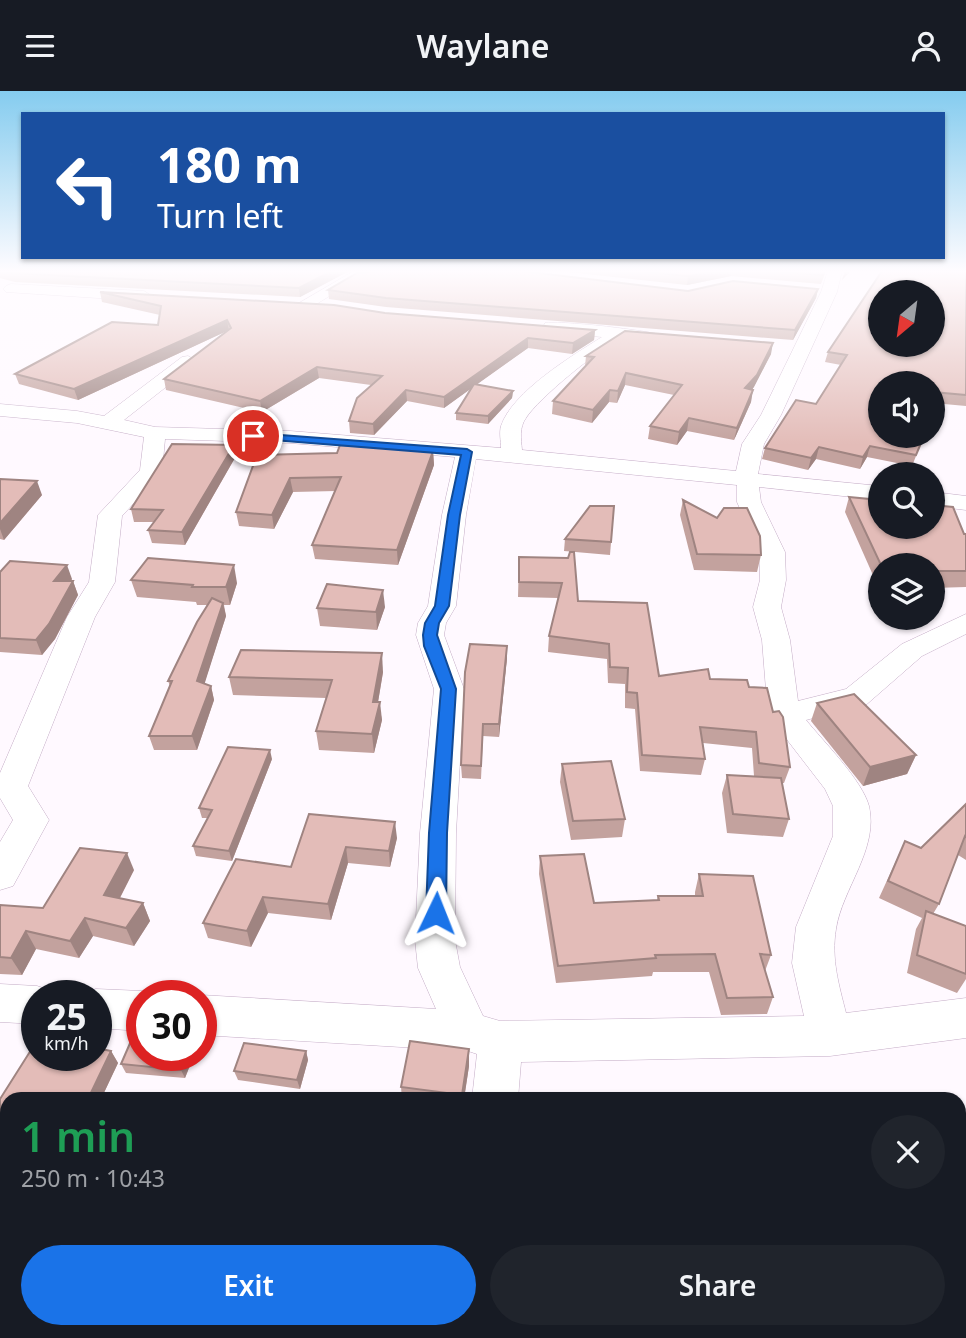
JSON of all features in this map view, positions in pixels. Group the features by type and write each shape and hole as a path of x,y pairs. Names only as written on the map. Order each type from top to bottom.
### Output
{"street":[{"path":"555,329 602,336 623,333 679,339"},
{"path":"804,329 771,415 754,444 747,468 749,502 772,552 773,580 767,607 776,640 783,715 838,782 851,806 851,836 816,927 813,963 830,1036"},
{"path":"512,455 511,427 522,408 602,336"},
{"path":"108,423 188,361"},
{"path":"0,410 77,417 155,433 290,437 512,455 868,492"},
{"path":"0,875 31,820 11,787 80,617 102,582 110,515 151,472 155,433"},
{"path":"467,452 452,528 442,606 432,623 430,635 449,689 438,833 435,940 439,968 484,1036 494,1092"},
{"path":"945,500 966,503"},
{"path":"783,715 856,697 912,650 944,636 966,622"},
{"path":"0,1003 21,1004"},
{"path":"217,1016 484,1036 830,1036 966,1018"}],"building":[{"path":"99,329 207,329 74,389 15,374"},
{"path":"229,329 595,330 573,343 528,338 444,397 406,390 373,424 349,421 357,398 382,376 317,367 260,401 164,379"},
{"path":"843,329 868,329 868,357 945,357 945,329 966,329 966,395 945,393 945,371 868,371 869,448 863,457 819,447 811,458 765,448 796,400 816,404 847,355 828,352"},
{"path":"625,331 773,343 757,375 745,388 753,390 737,428 689,418 679,432 650,426 682,385 626,373 618,391 610,390 593,410 553,401 594,357 586,356"},
{"path":"474,384 513,391 488,416 456,413"},
{"path":"172,444 234,445 182,532 148,530 163,510 131,509"},
{"path":"340,445 433,451 397,550 312,545 341,477 290,478 272,515 236,512 257,455 337,453"},
{"path":"880,448 919,448 916,455"},
{"path":"0,479 37,481 0,523"},
{"path":"849,497 868,499 868,537"},
{"path":"683,500 717,518 724,508 747,508 760,536 761,555 697,554"},
{"path":"590,506 614,506 611,542 565,539"},
{"path":"945,506 953,507 966,534 966,571 945,571 945,553 875,553 869,539 945,539"},
{"path":"570,552 574,552 578,601 647,603 659,676 708,669 710,679 747,680 749,687 767,688 773,712 779,711 783,717 790,767 759,763 756,732 700,727 705,759 642,755 637,693 627,692 628,668 610,667 609,644 549,636 562,583 519,582 519,557 568,558"},
{"path":"148,558 234,565 226,587 192,587 193,585 131,580"},
{"path":"10,561 67,565 54,581 73,581 49,624 36,640 0,638 0,572"},
{"path":"327,584 383,590 376,612 317,608"},
{"path":"212,598 223,603 197,681 211,686 192,736 149,736 172,681 168,681"},
{"path":"470,644 507,646 499,724 483,724 481,766 461,765 465,672"},
{"path":"241,650 382,653 373,702 380,702 372,734 316,731 332,680 229,677"},
{"path":"854,694 916,755 870,767 817,703"},
{"path":"228,747 270,750 229,851 193,846 212,810 199,808"},
{"path":"611,761 625,819 573,821 562,764"},
{"path":"727,775 781,778 789,819 733,814"},
{"path":"966,804 966,837 939,904 888,881 905,841 921,848"},
{"path":"309,814 395,822 389,851 346,847 328,904 263,897 247,931 203,923 236,859 291,867"},
{"path":"80,848 127,853 104,895 143,903 126,928 85,918 70,941 26,931 11,958 0,957 0,905 43,908"},
{"path":"584,854 594,903 659,900 658,896 703,896 699,874 753,876 771,955 760,954 773,997 727,998 715,954 655,955 656,958 558,966 540,856"},
{"path":"926,911 966,926 966,974 917,955"},
{"path":"410,1041 469,1049 462,1092 401,1087"},
{"path":"244,1043 306,1051 297,1080 234,1071"},
{"path":"21,1066 21,1071 101,1071 91,1092 4,1092"}],"route":[{"path":"253,436 467,452 454,515 442,606 432,623 430,635 449,689 438,833 436,913"}]}
